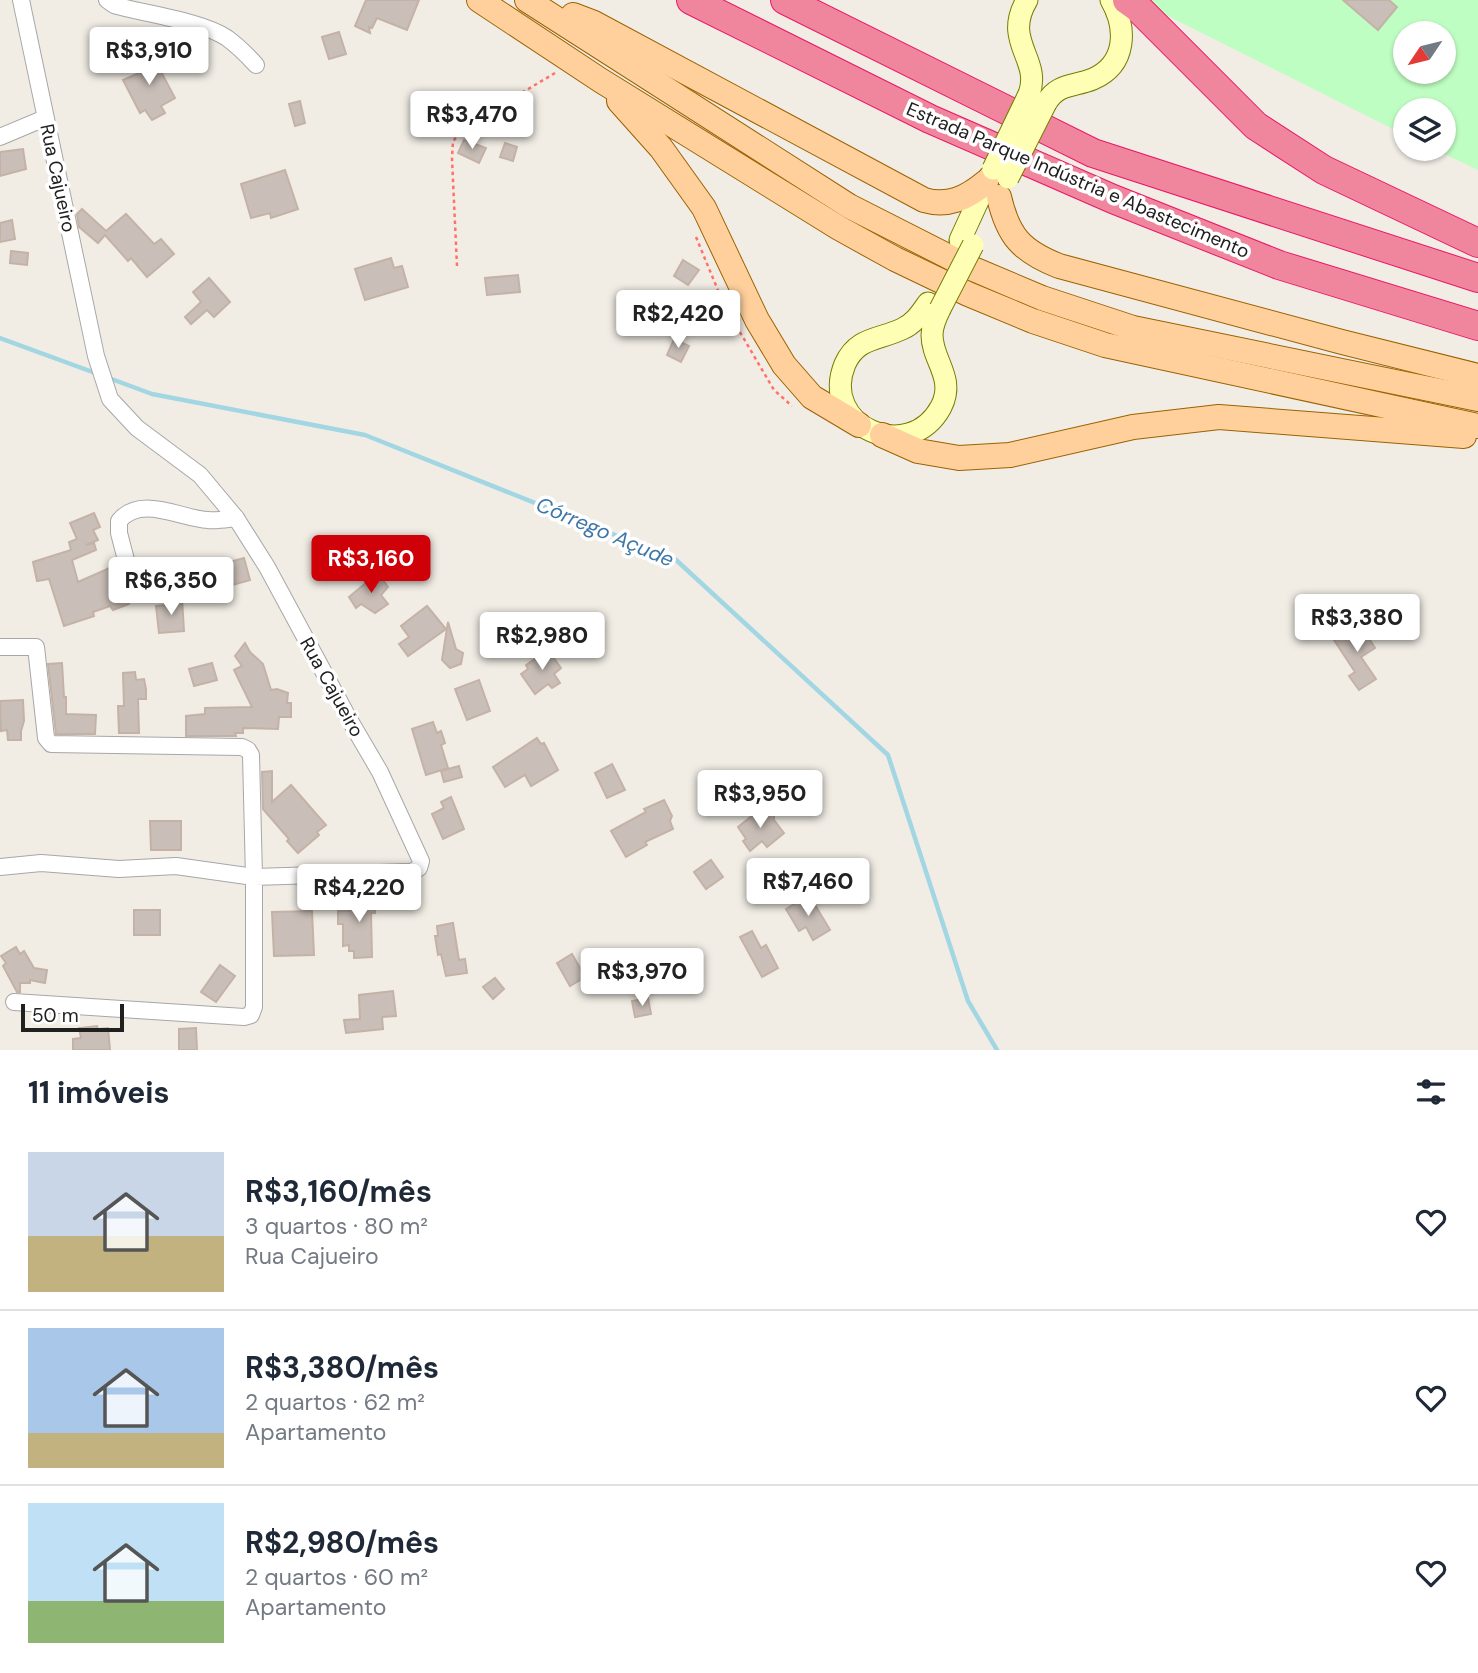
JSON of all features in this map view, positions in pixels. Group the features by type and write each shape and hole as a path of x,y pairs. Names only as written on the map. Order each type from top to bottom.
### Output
{"highway":[{"name":"Estrada Parque Indústria e Abastecimento","path":"691,0 930,119 1113,199 1279,265 1478,326"},
{"name":"Estrada Parque Indústria e Abastecimento","path":"785,0 1093,153 1478,278"},
{"path":"1127,0 1256,126 1324,170 1478,243"}],"main road":[{"path":"479,0 600,80 839,228 907,265 1033,321 1105,345 1478,426"},
{"path":"527,0 849,206 971,268 1030,293 1133,328 1478,398"},
{"path":"534,0 594,23 924,200 934,203 960,200 996,182 1009,230 1017,241 1038,258 1328,339 1478,376"},
{"path":"600,80 661,148 704,208 757,320 784,365 812,397 859,425"},
{"path":"882,435 918,452 959,458 1010,455 1133,427 1219,417 1478,436"}],"street":[{"name":"Rua Cajueiro","path":"21,0 96,356 110,399 137,428 200,475 236,518 267,567 380,772 421,861 418,868 411,872 254,877"},
{"path":"107,0 114,5 224,36 256,65"},
{"path":"934,306 904,329 864,341 846,362 842,374 844,402 849,414 859,425 882,435 908,434 928,422 941,406 946,394 946,383 932,338 934,306 1038,98 1092,79 1101,74 1117,57 1121,47 1122,22 1111,0"},
{"path":"1026,1 1018,25 1018,35 1038,98"},
{"path":"0,137 45,118"},
{"path":"131,579 119,521 132,510 144,509 208,520 236,518"},
{"path":"0,647 36,647 46,737 51,744 242,747 251,755 254,877 254,1007 251,1014 244,1017 13,1002"},
{"path":"0,867 41,863 119,869 176,866 254,877"}],"path":[{"path":"457,266 453,141 468,125 552,75 571,60"}],"green space":[{"path":"1136,0 1478,0 1478,170 1456,160 1456,98 1393,98 1393,129"}],"building":[{"path":"366,0 419,0 407,30 377,18 372,28 369,27 370,33 355,26"},
{"path":"1343,0 1389,0 1397,7 1378,30"},
{"path":"339,32 346,54 329,59 322,37"},
{"path":"151,53 175,98 161,106 165,113 152,120 145,110 140,113 123,80 139,73 133,62"},
{"path":"300,101 305,123 295,126 289,104"},
{"path":"464,140 486,148 479,163 458,153"},
{"path":"505,143 517,147 513,161 500,157"},
{"path":"23,149 26,169 0,176 0,152"},
{"path":"285,170 298,209 271,218 270,213 251,218 241,184"},
{"path":"82,209 106,231 126,214 154,244 161,239 174,254 147,277 131,258 128,261 105,235 98,243 79,227 77,214"},
{"path":"12,220 15,239 0,242 0,223"},
{"path":"11,251 28,253 27,265 10,263"},
{"path":"391,258 394,268 402,266 408,287 365,300 355,269"},
{"path":"683,260 699,270 688,285 674,276"},
{"path":"518,275 520,292 487,295 485,278"},
{"path":"209,278 230,302 214,317 207,310 191,324 185,317 201,302 193,292"},
{"path":"729,302 733,303 739,319 725,312"},
{"path":"674,339 689,346 681,362 667,355"},
{"path":"94,513 100,527 93,530 98,540 86,545 94,543 96,550 72,560 78,582 114,566 129,604 113,610 110,606 93,612 94,616 64,626 49,579 37,581 33,562 71,550 69,542 77,539 70,523"},
{"path":"244,558 250,580 225,587 220,570 228,568 226,563"},
{"path":"378,573 388,587 381,595 388,604 375,613 361,604 356,608 349,597"},
{"path":"182,598 184,631 159,633 156,606 170,605 170,599"},
{"path":"427,606 446,629 408,656 399,644 409,637 401,626"},
{"path":"448,622 456,649 463,653 461,664 450,668 442,660"},
{"path":"1359,623 1375,648 1361,657 1376,679 1359,690 1349,676 1355,672 1334,640"},
{"path":"245,643 263,664 271,690 288,693 287,703 291,703 291,717 279,717 278,729 243,728 243,733 235,733 236,736 186,736 186,716 205,714 205,708 252,707 234,670 242,666 235,656"},
{"path":"548,650 561,668 554,674 560,683 552,688 548,684 535,694 521,674 528,669 526,665"},
{"path":"62,663 66,714 96,715 95,734 56,734 48,664"},
{"path":"212,663 217,680 194,686 189,669"},
{"path":"135,672 136,680 144,679 146,689 146,699 138,699 139,733 119,733 118,706 124,706 123,673"},
{"path":"479,680 490,711 467,720 455,689"},
{"path":"23,700 21,740 8,740 7,730 1,731 0,701"},
{"path":"433,722 437,733 441,731 445,743 441,745 448,768 426,775 412,729"},
{"path":"537,738 541,744 544,743 558,770 531,786 525,775 505,787 493,767"},
{"path":"612,764 625,790 607,798 595,773"},
{"path":"459,766 462,777 444,782 441,771"},
{"path":"272,771 272,802 291,785 326,825 317,832 319,835 298,853 263,809 262,772"},
{"path":"451,797 464,829 443,839 432,814 444,808 441,802"},
{"path":"664,800 672,816 670,821 673,829 645,842 647,845 626,857 611,831 646,812 644,809"},
{"path":"762,808 765,812 771,812 784,833 767,847 762,841 750,851 738,827"},
{"path":"150,821 181,821 181,850 151,850"},
{"path":"711,860 723,877 706,889 694,872"},
{"path":"375,893 375,913 371,913 372,957 354,958 354,951 349,951 349,945 343,946 343,924 338,924 338,911 350,911 349,894"},
{"path":"809,895 830,930 813,940 806,927 799,931 786,909"},
{"path":"134,910 160,910 160,935 134,935"},
{"path":"312,911 314,955 274,956 272,912"},
{"path":"453,923 459,960 465,959 467,973 446,976 441,954 438,955 435,936 438,936 437,926"},
{"path":"752,931 761,948 766,945 778,968 762,977 740,937"},
{"path":"16,947 20,954 24,951 34,968 47,970 45,983 30,980 30,983 20,983 20,992 17,992 3,966 6,963 1,956"},
{"path":"572,954 585,977 570,986 557,963"},
{"path":"220,965 235,976 216,1002 201,992"},
{"path":"495,978 504,989 493,999 483,987"},
{"path":"393,991 396,1016 382,1017 383,1029 346,1033 344,1020 360,1019 359,995"},
{"path":"648,998 651,1014 635,1017 632,1001"},
{"path":"97,1026 98,1029 108,1028 110,1050 73,1050 73,1039 81,1038 79,1028"},
{"path":"196,1028 197,1050 179,1050 179,1029"}],"waterway":[{"name":"Córrego Açude","path":"0,338 98,374"},
{"name":"Córrego Açude","path":"106,377 152,394 365,435 675,559 888,755 968,1001 997,1050"}]}
